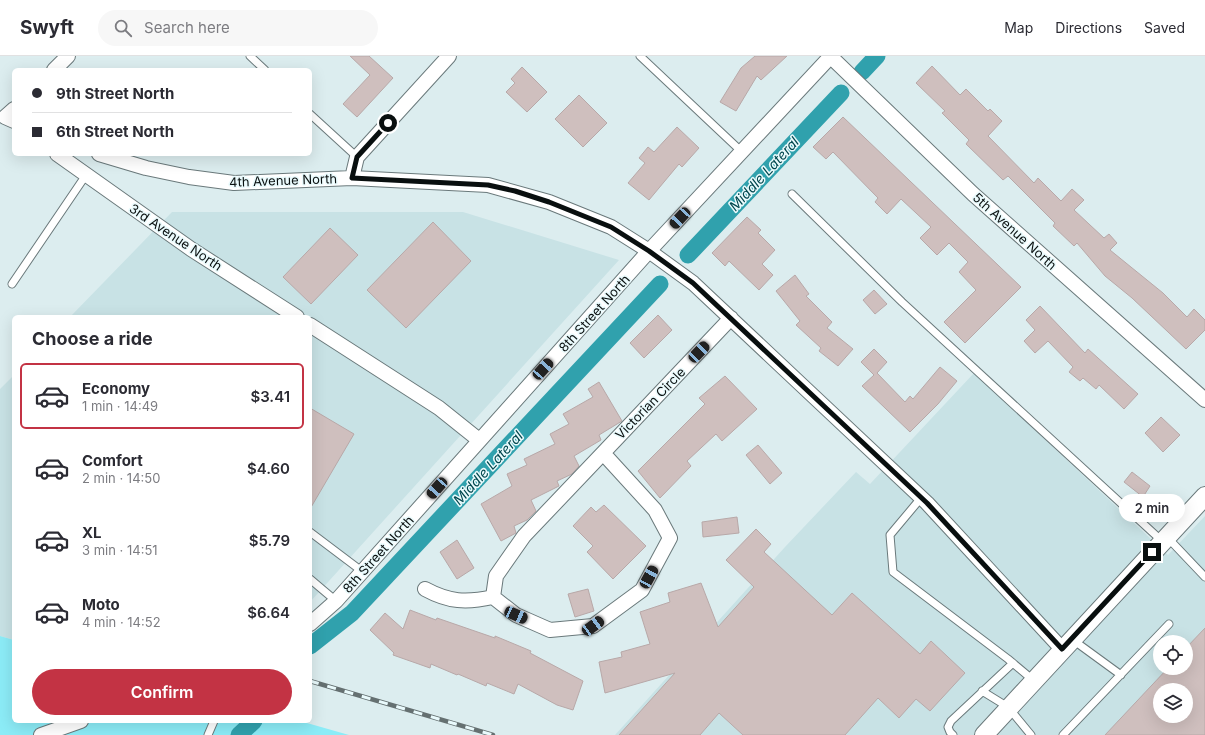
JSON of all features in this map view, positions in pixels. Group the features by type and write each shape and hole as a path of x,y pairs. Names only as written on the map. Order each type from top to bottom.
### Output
{"street":[{"path":"56,68 68,56"},
{"path":"352,178 357,157 449,56"},
{"name":"8th Street North","path":"312,622 336,601 363,572 479,440 649,251 831,56"},
{"name":"5th Avenue North","path":"831,56 974,194 1205,400"},
{"name":"3rd Avenue North","path":"60,156 191,249 294,315"},
{"name":"4th Avenue North","path":"106,156 146,168 189,177 234,183 352,178 488,185 515,191 549,202 611,227 649,251 693,283 922,498 1067,644"},
{"name":"Victorian Circle","path":"493,597 496,576 524,536 731,318"},
{"path":"312,326 439,408 479,440"},
{"path":"424,589 440,597 456,601 477,601 493,597 516,615 550,630 593,626 642,590 670,538 655,510 603,453"},
{"path":"984,735 1008,707 1205,496"},
{"path":"41,735 75,723"}],"lane":[{"path":"250,56 263,68"},
{"path":"640,56 742,152"},
{"path":"312,116 357,157"},
{"path":"12,284 86,175"},
{"path":"792,194 902,302 1165,539 1205,577"},
{"path":"922,498 890,535 893,572 1013,663 1033,680"},
{"path":"312,534 363,572"},
{"path":"312,582 336,601"},
{"path":"1063,735 1169,624"},
{"path":"1067,644 1121,675"},
{"path":"953,735 948,727 951,721 1013,663"},
{"path":"982,691 1008,707 1031,735"},
{"path":"208,735 213,723"}],"shaded area":[{"path":"172,212 463,212 619,260 312,600 312,315 72,315"},
{"path":"974,373 1168,555 1205,516 1205,735 615,735 785,547 856,472 870,484"},
{"path":"12,377 12,639 0,636 0,389"},
{"path":"0,636 12,639 12,723 307,723 349,735 0,735"}],"building":[{"path":"350,56 369,56 393,78 357,117 343,104 370,75"},
{"path":"755,56 787,56 761,80 757,76 736,111 720,102 741,68"},
{"path":"932,66 960,95 966,89 988,111 990,109 1002,121 988,136 1034,183 1038,178 1061,201 1072,189 1084,200 1074,210 1104,238 1109,234 1117,243 1110,250 1163,293 1187,317 1194,309 1205,320 1205,330 1186,349 1132,298 1105,276 1077,243 1074,246 1053,226 1055,223 1008,176 1003,180 966,144 969,140 942,113 945,111 916,83"},
{"path":"522,67 547,92 527,112 506,92 515,83 511,79"},
{"path":"579,95 607,123 583,147 555,119"},
{"path":"843,117 1021,287 965,343 944,322 976,290 959,272 968,262 949,243 937,255 920,238 931,227 901,199 887,214 875,202 878,198 833,152 826,159 813,147"},
{"path":"677,127 699,148 682,167 679,164 649,200 628,183 645,163 639,158 648,147 654,152"},
{"path":"747,217 761,230 758,233 775,250 762,264 773,275 759,290 729,261 725,266 712,253"},
{"path":"433,222 471,261 406,328 367,290"},
{"path":"330,228 358,255 311,304 283,277"},
{"path":"795,275 809,294 806,296 832,322 827,328 853,349 838,366 819,351 821,348 796,325 800,321 776,291"},
{"path":"874,290 887,304 875,314 863,300"},
{"path":"1040,306 1085,353 1088,349 1138,394 1124,409 1099,385 1096,389 1083,378 1080,381 1069,372 1073,367 1048,341 1035,353 1024,341 1035,330 1026,320"},
{"path":"658,315 672,330 644,358 630,343"},
{"path":"874,349 887,362 877,373 905,402 910,396 913,399 940,367 957,381 938,404 910,432 862,386 874,375 861,362"},
{"path":"725,376 757,409 722,441 716,434 687,461 691,466 660,498 638,471 705,404 699,398"},
{"path":"599,382 622,421 599,435 601,440 574,456 579,466 572,474 557,481 559,486 531,500 536,511 527,520 514,526 516,533 501,541 481,504 512,486 507,474 527,465 524,459 555,444 550,434 569,424 563,414 593,397 588,389"},
{"path":"312,409 354,434 312,506"},
{"path":"1161,417 1180,435 1163,452 1145,433"},
{"path":"758,445 782,473 770,484 746,455"},
{"path":"1132,472 1150,486 1143,497 1124,482"},
{"path":"604,505 646,546 613,579 587,552 593,546 573,526 591,507 596,512"},
{"path":"737,517 739,533 703,537 702,522"},
{"path":"756,529 771,544 764,552 832,615 852,593 920,654 931,641 965,673 930,711 916,699 899,718 878,698 845,735 743,735 719,713 700,735 619,735 675,673 605,693 599,662 622,657 621,652 650,644 640,612 670,602 668,593 701,583 718,627 754,587 726,560"},
{"path":"457,540 474,568 457,579 440,552"},
{"path":"588,589 594,611 575,617 568,594"},
{"path":"410,610 436,620 437,618 495,638 495,636 531,651 530,653 583,681 573,710 557,705 518,684 514,694 487,683 486,686 431,664 430,668 393,655 394,653 370,630 385,613 403,629"},
{"path":"1205,628 1205,735 1105,735 1153,684 1153,723 1193,723 1193,683 1154,683 1161,675 1193,675 1193,641"}],"waterway":[{"name":"Middle Lateral","path":"862,72 877,56"},
{"name":"Middle Lateral","path":"688,255 841,93"},
{"name":"Middle Lateral","path":"312,644 352,613 660,284"},
{"name":"Middle Lateral","path":"239,735 252,723"}],"railway":[{"path":"312,682 493,735"}],"route":[{"path":"388,123 357,157 352,178 488,185 515,191 549,202 611,227 649,251 693,283 927,503 1062,649 1152,552"}]}
